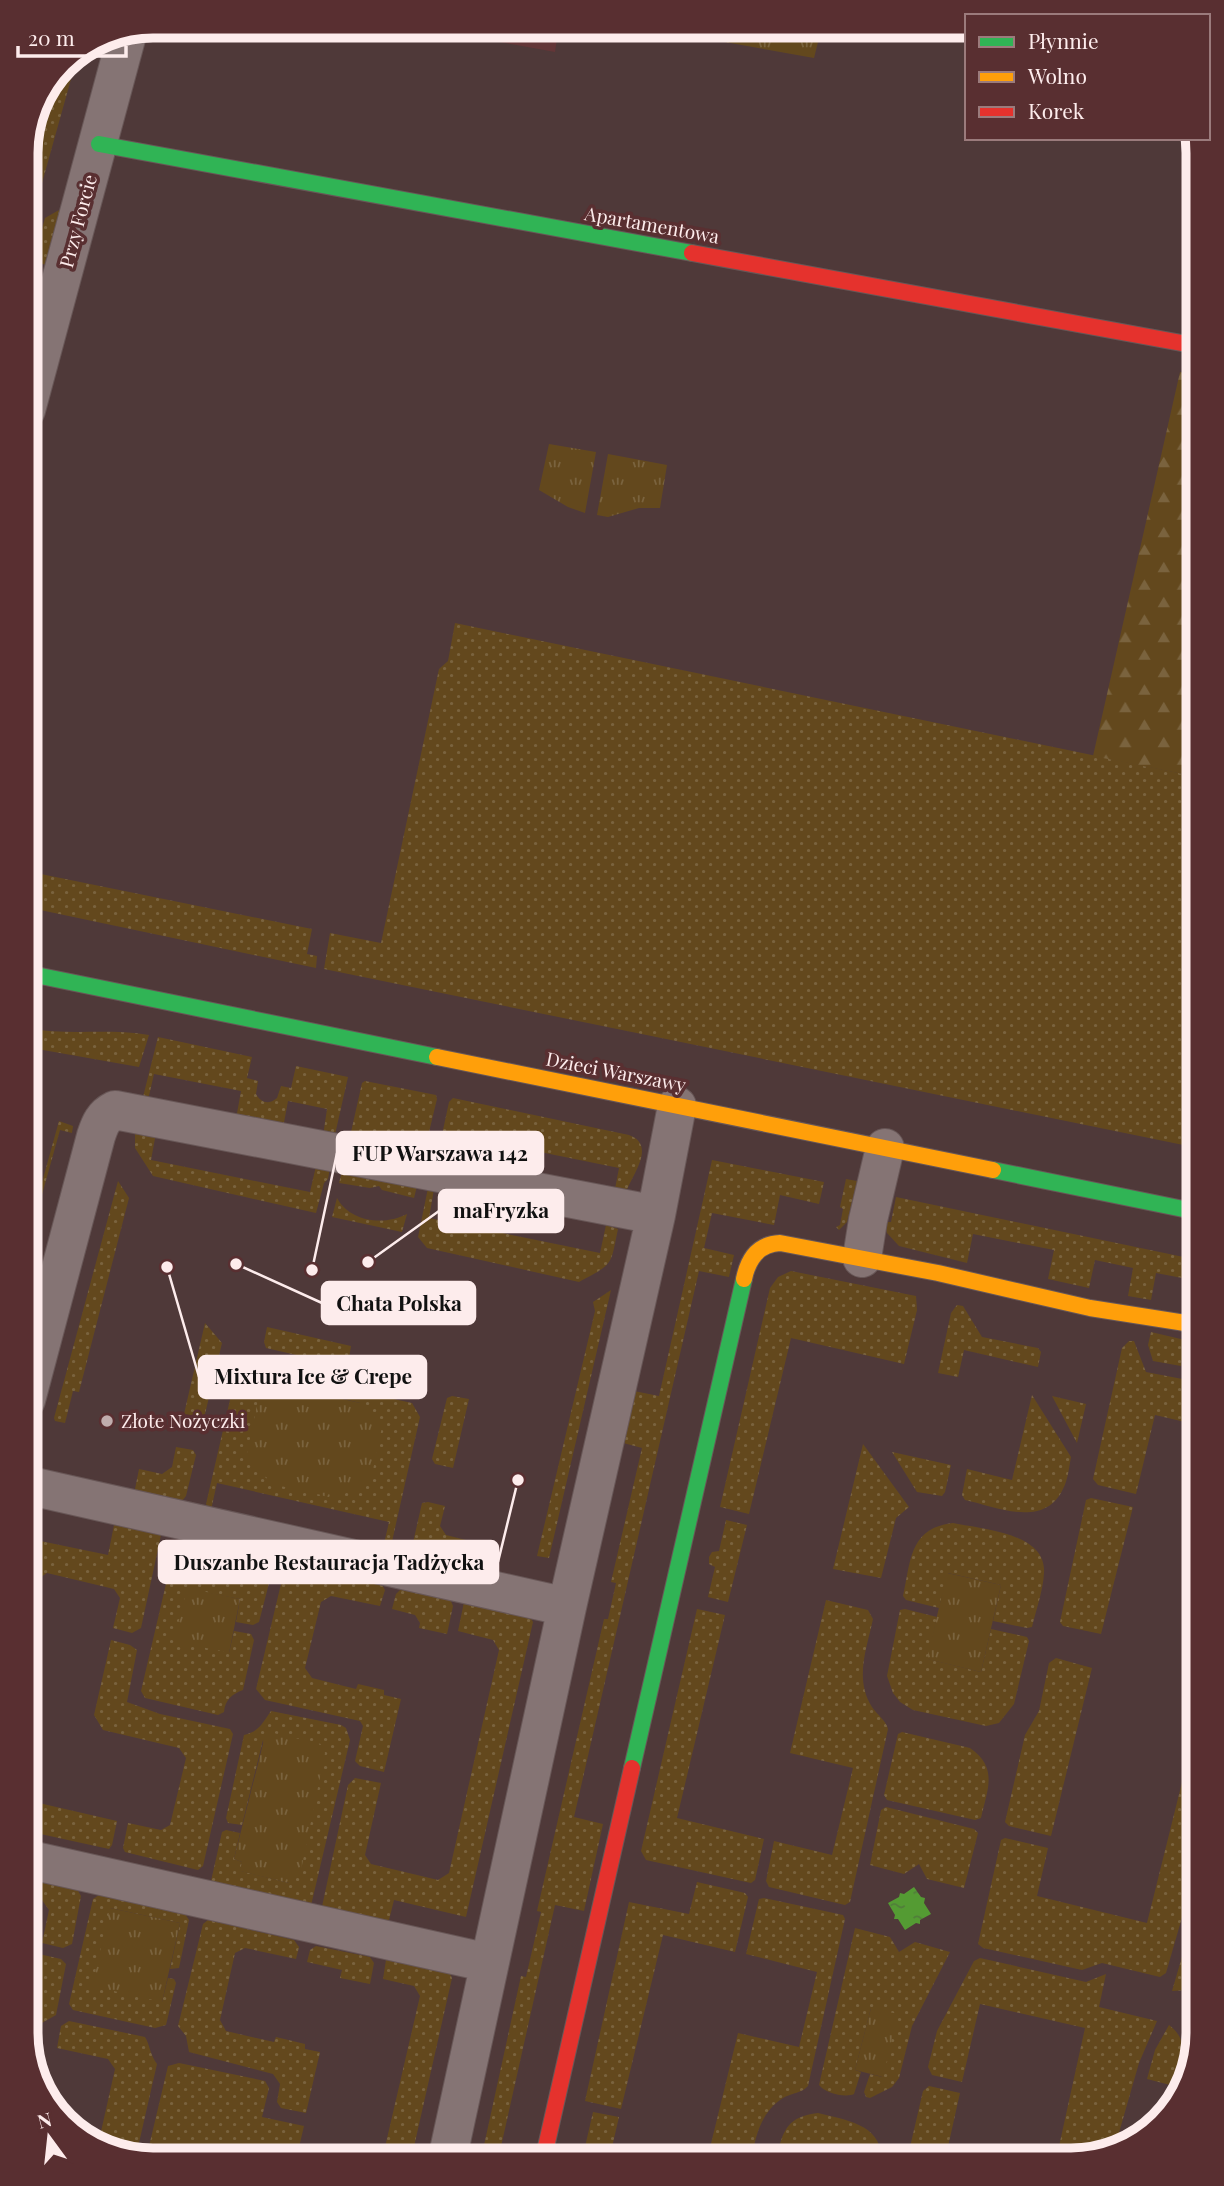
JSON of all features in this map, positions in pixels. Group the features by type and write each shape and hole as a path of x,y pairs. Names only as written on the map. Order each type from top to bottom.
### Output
{"street":[{"name":"Przy Forcie","path":"39,363 125,43"},
{"name":"Apartamentowa","path":"99,144 1186,344"},
{"name":"Dzieci Warszawy","path":"39,976 1186,1210"},
{"path":"450,2147 567,1607 656,1215 677,1106"},
{"path":"38,1353 96,1136 101,1121 115,1110 656,1215"},
{"path":"862,1258 885,1148"},
{"path":"546,2147 746,1268 755,1251 771,1243 862,1258 1090,1308 1186,1323"},
{"path":"38,1488 567,1607"},
{"path":"38,1862 489,1963"}],"shaded area":[{"path":"480,38 557,38 555,52"}],"green space":[{"path":"706,39 819,39 814,58"},
{"path":"73,71 39,194 39,146 47,109 58,89"},
{"path":"59,210 63,212 49,266 39,263 39,240 45,218"},
{"path":"1180,372 1186,373 1186,775 1093,756"},
{"path":"549,444 596,452 585,513 568,507 539,490"},
{"path":"608,454 667,465 660,508 639,508 608,517 597,515"},
{"path":"455,623 1186,775 1186,1146 324,969 330,933 381,943 439,669 448,661"},
{"path":"39,874 312,929 307,954 317,956 316,968 39,910"},
{"path":"39,1030 149,1035 139,1067 39,1049"},
{"path":"158,1037 252,1057 247,1078 258,1081 256,1094 265,1102 277,1098 281,1086 291,1088 296,1066 348,1077 334,1139 323,1136 327,1109 288,1101 283,1128 236,1119 241,1091 154,1074 148,1100 143,1097"},
{"path":"365,1081 436,1095 423,1157 349,1141 362,1083"},
{"path":"453,1098 629,1135 638,1140 642,1155 625,1196 614,1194 619,1168 446,1133 440,1159 437,1158 449,1102"},
{"path":"59,1121 73,1126 72,1133 60,1130 38,1207 38,1195"},
{"path":"135,1132 156,1133 151,1160 310,1192 316,1166 330,1168 328,1179 324,1183 316,1213 153,1176 135,1148"},
{"path":"712,1160 824,1182 819,1204 780,1195 774,1225 712,1213 704,1248 734,1255 729,1277 699,1271 574,1817 603,1824 584,1911 555,1905 501,2147 484,2147 521,1976 526,1977 541,1912 537,1911 604,1619 608,1619 616,1583 611,1582 642,1448 616,1441 629,1390 659,1396"},
{"path":"342,1171 417,1186 414,1198 382,1190 379,1186 370,1188 339,1183"},
{"path":"846,1179 857,1181 847,1222 839,1230 836,1227 840,1225 843,1209 840,1207"},
{"path":"118,1181 129,1198 79,1392 73,1391 65,1423 55,1421 54,1418"},
{"path":"428,1188 434,1189 429,1218 600,1253 606,1225 618,1229 609,1263 579,1282 427,1248 418,1237"},
{"path":"896,1197 1186,1257 1186,1279 1156,1273 1151,1300 1128,1296 1133,1268 1095,1260 1089,1288 1048,1279 1054,1250 973,1234 967,1263 899,1246 887,1233 884,1222 891,1222"},
{"path":"337,1198 343,1206 359,1217 378,1221 407,1214 402,1232 332,1217"},
{"path":"791,1271 916,1296 917,1310 904,1364 791,1338 749,1514 720,1507 770,1288 778,1277"},
{"path":"611,1290 549,1558 537,1556 595,1311 593,1302"},
{"path":"957,1305 963,1306 982,1337 1038,1348 1041,1352 1038,1367 964,1350 958,1377 938,1373 951,1313"},
{"path":"205,1323 222,1343 205,1414 198,1417 184,1414"},
{"path":"267,1327 351,1346 348,1364 344,1366 266,1348 264,1342"},
{"path":"1151,1332 1185,1340 1181,1366 1153,1361 1148,1345"},
{"path":"1129,1341 1134,1341 1146,1372 1186,1380 1186,1422 1155,1415 1136,1494 1098,1485 1093,1479 1122,1348"},
{"path":"247,1367 316,1382 319,1386 317,1393 291,1387 258,1400 360,1403 328,1395 329,1389 334,1386 412,1403 420,1417 391,1546 383,1548 389,1522 217,1483 211,1510 209,1509 206,1504 235,1378 237,1373"},
{"path":"291,1387 360,1403 382,1427 370,1484 333,1498 272,1484 246,1458 258,1400"},
{"path":"1032,1395 1071,1457 1063,1489 1055,1501 1044,1509 1032,1512 1005,1510 965,1500 962,1495 967,1469 1012,1480"},
{"path":"452,1396 469,1399 453,1468 435,1464 432,1459 447,1398"},
{"path":"1052,1396 1086,1404 1077,1443"},
{"path":"863,1444 909,1507 896,1518 881,1578 833,1569"},
{"path":"176,1447 193,1450 196,1455 186,1496 182,1501 133,1499 139,1469 162,1474 172,1467"},
{"path":"892,1452 951,1465 942,1496 917,1492"},
{"path":"1091,1498 1133,1507 1101,1634 1063,1626 1060,1622 1086,1500"},
{"path":"422,1503 445,1506 440,1526 446,1535 466,1540 459,1573 413,1556 412,1547"},
{"path":"726,1520 747,1525 728,1602 708,1597 715,1567 709,1564 709,1557 712,1552 719,1551"},
{"path":"953,1523 1010,1535 1035,1549 1042,1560 1044,1573 1032,1627 993,1621 1001,1585 948,1573 939,1608 906,1600 903,1596 914,1548 928,1532"},
{"path":"114,1525 161,1535 141,1628 132,1633 113,1628 120,1598 114,1589 47,1573 38,1579 38,1541 108,1555"},
{"path":"181,1538 270,1558 274,1564 259,1622 253,1625 236,1622 240,1599 187,1589 229,1653 234,1631 251,1634 254,1640 243,1690 230,1698 224,1712 218,1715 145,1698 141,1691 176,1541"},
{"path":"290,1563 381,1583 385,1590 380,1606 331,1596 321,1602 305,1668 312,1678 356,1689 358,1684 384,1690 384,1695 401,1699 384,1772 360,1766 355,1761 363,1726 360,1721 265,1700 256,1689 285,1567"},
{"path":"947,1573 1001,1585 981,1672 927,1659"},
{"path":"187,1588 240,1599 229,1653 174,1641"},
{"path":"401,1589 450,1599 453,1606 447,1634 419,1628 420,1623 415,1615 392,1609 396,1594"},
{"path":"826,1600 868,1610 873,1619 863,1663 864,1686 872,1707 888,1729 850,1902 845,1905 769,1887 766,1881 774,1841 832,1855 853,1768 790,1753"},
{"path":"464,1602 530,1617 533,1622 466,1917 394,1900 386,1932 320,1916 348,1785 355,1778 381,1783 365,1855 371,1864 438,1880 449,1873 499,1650 493,1640 458,1631"},
{"path":"697,1609 725,1615 677,1818 764,1839 755,1880 751,1883 646,1860 641,1851"},
{"path":"900,1610 937,1617 928,1659 981,1672 991,1629 1027,1637 1029,1641 1014,1704 999,1723 986,1726 913,1710 900,1702 893,1693 887,1676"},
{"path":"111,1640 130,1645 137,1650 127,1702 160,1714 230,1729 233,1734 203,1866 198,1870 125,1852 123,1848 128,1823 161,1830 170,1825 186,1758 179,1748 103,1730 94,1715"},
{"path":"1056,1658 1092,1668 1051,1836 1009,1826 1005,1822 1025,1735 1039,1711 1049,1663"},
{"path":"271,1711 341,1725 346,1728 350,1740 309,1914 209,1890 222,1832 226,1830 240,1833 234,1859 242,1862 241,1871 289,1883 263,1740 242,1825 228,1823 226,1818 244,1735 257,1729"},
{"path":"902,1732 970,1748 979,1756 985,1763 989,1780 981,1818 975,1820 887,1800 884,1795 898,1734"},
{"path":"273,1733 321,1744 325,1753 300,1875 289,1883 240,1871 242,1862 234,1859 264,1740"},
{"path":"1186,1766 1186,1904 1166,1973 1160,1977 1102,1963 1082,1970 983,1948 978,1944 1001,1840 1005,1838 1048,1848 1037,1896 1147,1923"},
{"path":"39,1803 117,1821 112,1845 109,1849 38,1833"},
{"path":"886,1807 974,1829 978,1833 964,1888 927,1879 919,1864 904,1874 870,1865 881,1810"},
{"path":"38,1881 77,1889 81,1896 72,1944 63,1948 42,1943 49,1910 38,1899"},
{"path":"697,1882 745,1893 748,1897 735,1952 663,1935 621,2109 585,2101 629,1902 689,1914"},
{"path":"99,1895 185,1914 189,1920 179,1968 170,1969 180,1923 110,1908 162,2002 168,1978 174,1979 176,1983 166,2025 155,2028 73,2010 69,2004 93,1899"},
{"path":"759,1899 843,1915 845,1919 808,2086 783,2098 769,2110 754,2148 710,2148 738,2033 799,2047 817,1972 746,1954"},
{"path":"110,1908 180,1923 162,2002 92,1986"},
{"path":"208,1920 294,1940 299,1947 296,1959 245,1948 235,1953 220,2020 226,2031 274,2042 276,2037 305,2044 305,2049 320,2052 306,2113 281,2108 277,2102 280,2084 273,2074 189,2052 186,2036 178,2026 203,1924"},
{"path":"855,1928 890,1937 899,1952 915,1942 950,1952 912,2026 899,2078 892,2087 870,2098 866,2097 864,2092 870,2074 882,2077 871,2008 855,2070 861,2072 854,2094 835,2094 819,2085"},
{"path":"316,1946 370,1957 374,1963 370,1984 340,1978 342,1970 307,1962 310,1950"},
{"path":"1184,1950 1186,1951 1186,1990 1172,1991"},
{"path":"39,1954 61,1959 66,1964 56,2015 38,2025"},
{"path":"980,1958 1086,1982 1106,1974 1099,2007 1157,2021 1139,2063 1118,2138 1093,2145 1059,2148 1085,2028 980,2004 962,2082 932,2075 928,2067 937,2031 974,1961"},
{"path":"386,1960 450,1974 452,1978 414,2147 385,2147 420,1996 414,1986 383,1979"},
{"path":"871,2008 898,2014 883,2077 855,2070"},
{"path":"69,2021 145,2037 147,2040 157,2064 138,2146 100,2135 115,2069 108,2059 57,2048 61,2026"},
{"path":"1169,2025 1176,2032 1182,2046 1181,2062 1173,2086 1147,2079 1155,2050"},
{"path":"179,2063 265,2081 269,2088 262,2117 304,2126 299,2147 149,2147 168,2066"},
{"path":"929,2086 960,2093 948,2148 910,2148 923,2091"},
{"path":"593,2112 619,2117 612,2148 585,2147"},
{"path":"818,2113 850,2121 869,2131 880,2148 819,2148 802,2144 801,2148 779,2148 789,2125"},
{"path":"801,2144 818,2148 800,2148"}],"water":[{"path":"914,1887 921,1897 925,1898 924,1903 931,1914 920,1920 920,1924 916,1923 905,1930 898,1919 894,1919 895,1915 888,1903 899,1897 900,1893 904,1894"}],"traffic: fast":[{"path":"99,144 692,253"},
{"path":"39,976 437,1057"},
{"path":"993,1170 1186,1210"},
{"path":"632,1768 744,1279"}],"traffic: slow":[{"path":"437,1057 993,1170"},
{"path":"744,1279 755,1254 766,1246 780,1243 938,1273 1090,1308 1186,1323"}],"traffic: jam":[{"path":"692,253 1186,344"},
{"path":"546,2147 632,1768"}],"place":[{"name":"maFryzka","path":"368,1262"},
{"name":"Chata Polska","path":"236,1264"},
{"name":"Mixtura Ice & Crepe","path":"167,1267"},
{"name":"FUP Warszawa 142","path":"312,1270"},
{"name":"Złote Nożyczki","path":"107,1421"},
{"name":"Duszanbe Restauracja Tadżycka","path":"518,1480"}]}
